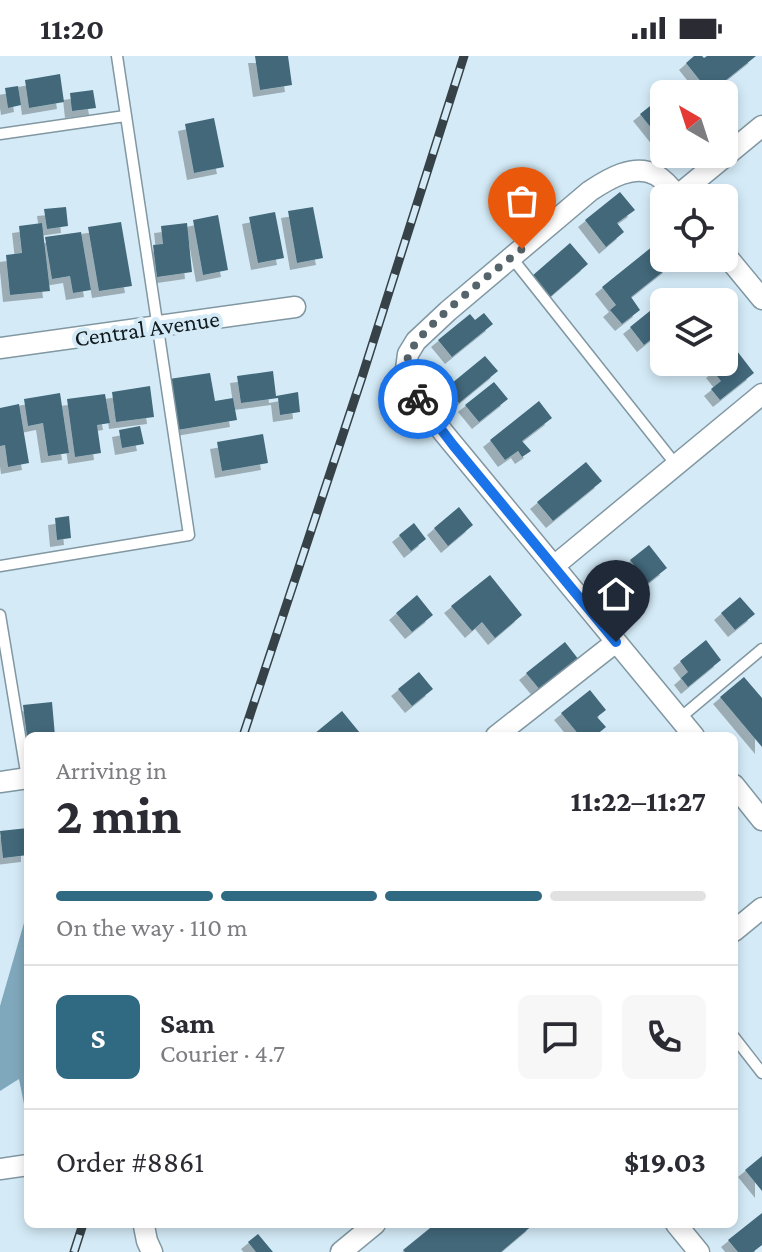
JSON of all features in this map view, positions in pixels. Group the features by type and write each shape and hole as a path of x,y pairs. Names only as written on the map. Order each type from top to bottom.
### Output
{"street":[{"path":"693,184 762,126"},
{"path":"666,184 654,173 636,171 621,173 590,191 416,341 408,354 406,369 412,389 443,432 691,732"},
{"path":"738,270 762,299"},
{"name":"Central Avenue","path":"0,348 295,307"},
{"path":"554,566 762,394"},
{"path":"501,732 616,642"},
{"path":"0,782 24,779"},
{"path":"738,790 762,820"},
{"path":"738,928 762,908"},
{"path":"0,1169 24,1166"},
{"path":"144,1228 152,1252"},
{"path":"341,1252 370,1228"},
{"path":"679,1228 699,1252"}],"lane":[{"path":"0,566 189,535 117,56"},
{"path":"0,134 125,116"},
{"path":"512,258 677,466"},
{"path":"0,615 24,755"},
{"path":"680,718 762,649"},
{"path":"738,1042 762,1073"}],"shaded area":[{"path":"24,923 24,1104 19,1079 0,1091 0,1006"}],"building":[{"path":"255,56 288,56 292,85 260,90"},
{"path":"694,56 756,56 726,80 700,80 686,63"},
{"path":"60,74 64,102 29,108 25,80"},
{"path":"18,86 21,105 8,108 5,88"},
{"path":"93,90 96,108 72,111 70,93"},
{"path":"650,106 650,126 640,114"},
{"path":"214,118 224,167 194,173 185,124"},
{"path":"620,192 635,210 617,223 624,232 606,247 585,220"},
{"path":"66,207 68,226 47,229 44,209"},
{"path":"313,207 323,258 297,263 288,211"},
{"path":"275,212 284,258 258,263 249,217"},
{"path":"218,215 228,270 203,275 193,220"},
{"path":"121,222 132,286 99,291 88,227"},
{"path":"42,223 50,291 10,295 6,255 22,253 19,226"},
{"path":"187,223 192,272 157,277 153,245 163,244 161,226"},
{"path":"81,232 91,290 73,293 70,276 52,279 45,237"},
{"path":"570,243 588,264 550,297 532,276"},
{"path":"650,248 650,272 662,272 631,297 640,310 622,324 610,310 616,305 602,287"},
{"path":"650,311 650,340 644,345 630,327"},
{"path":"484,313 493,324 452,357 438,340 470,314 475,320"},
{"path":"738,352 754,373 720,400 711,389 721,381 717,376 738,376"},
{"path":"485,356 498,371 459,403 446,388"},
{"path":"273,371 276,396 298,392 300,412 280,415 278,398 241,403 237,376"},
{"path":"210,373 215,401 233,398 237,420 177,430 169,379"},
{"path":"494,382 508,399 479,422 465,405"},
{"path":"150,386 154,417 116,422 112,392"},
{"path":"60,393 69,453 48,456 43,423 28,426 24,399"},
{"path":"105,394 110,423 97,425 101,453 75,457 67,399"},
{"path":"539,401 552,418 522,441 531,451 522,457 518,451 505,460 490,440"},
{"path":"19,404 29,463 8,467 5,445 0,446 0,408"},
{"path":"140,426 144,444 122,448 119,430"},
{"path":"263,434 268,463 222,471 217,442"},
{"path":"586,462 602,481 553,521 537,502"},
{"path":"459,507 473,525 448,546 434,528"},
{"path":"69,516 71,538 57,540 55,518"},
{"path":"414,523 426,539 411,551 399,535"},
{"path":"649,545 667,568 648,583 630,560"},
{"path":"490,575 522,615 495,638 482,622 472,631 451,606"},
{"path":"417,595 433,615 412,632 396,613"},
{"path":"740,597 755,614 735,630 721,613"},
{"path":"706,640 721,660 688,687 681,678 688,672 680,661"},
{"path":"565,642 579,660 541,691 526,673"},
{"path":"419,672 433,689 412,706 398,689"},
{"path":"744,677 762,698 762,747 720,697"},
{"path":"590,690 606,710 597,717 606,727 600,732 577,732 561,713"},
{"path":"52,702 55,732 26,732 23,705"},
{"path":"342,711 359,732 316,732"},
{"path":"24,828 24,855 3,858 0,831"},
{"path":"762,1156 762,1191 745,1170"},
{"path":"762,1213 762,1245 753,1252 738,1252 728,1240"},
{"path":"430,1228 529,1228 501,1252 403,1250"},
{"path":"258,1234 273,1252 256,1252 248,1242"}],"railway":[{"path":"244,732 464,56"},
{"path":"74,1252 82,1228"}],"way so far":[{"path":"418,399 406,369 408,354 416,341 522,249"}],"route":[{"path":"418,399 616,642"}]}
